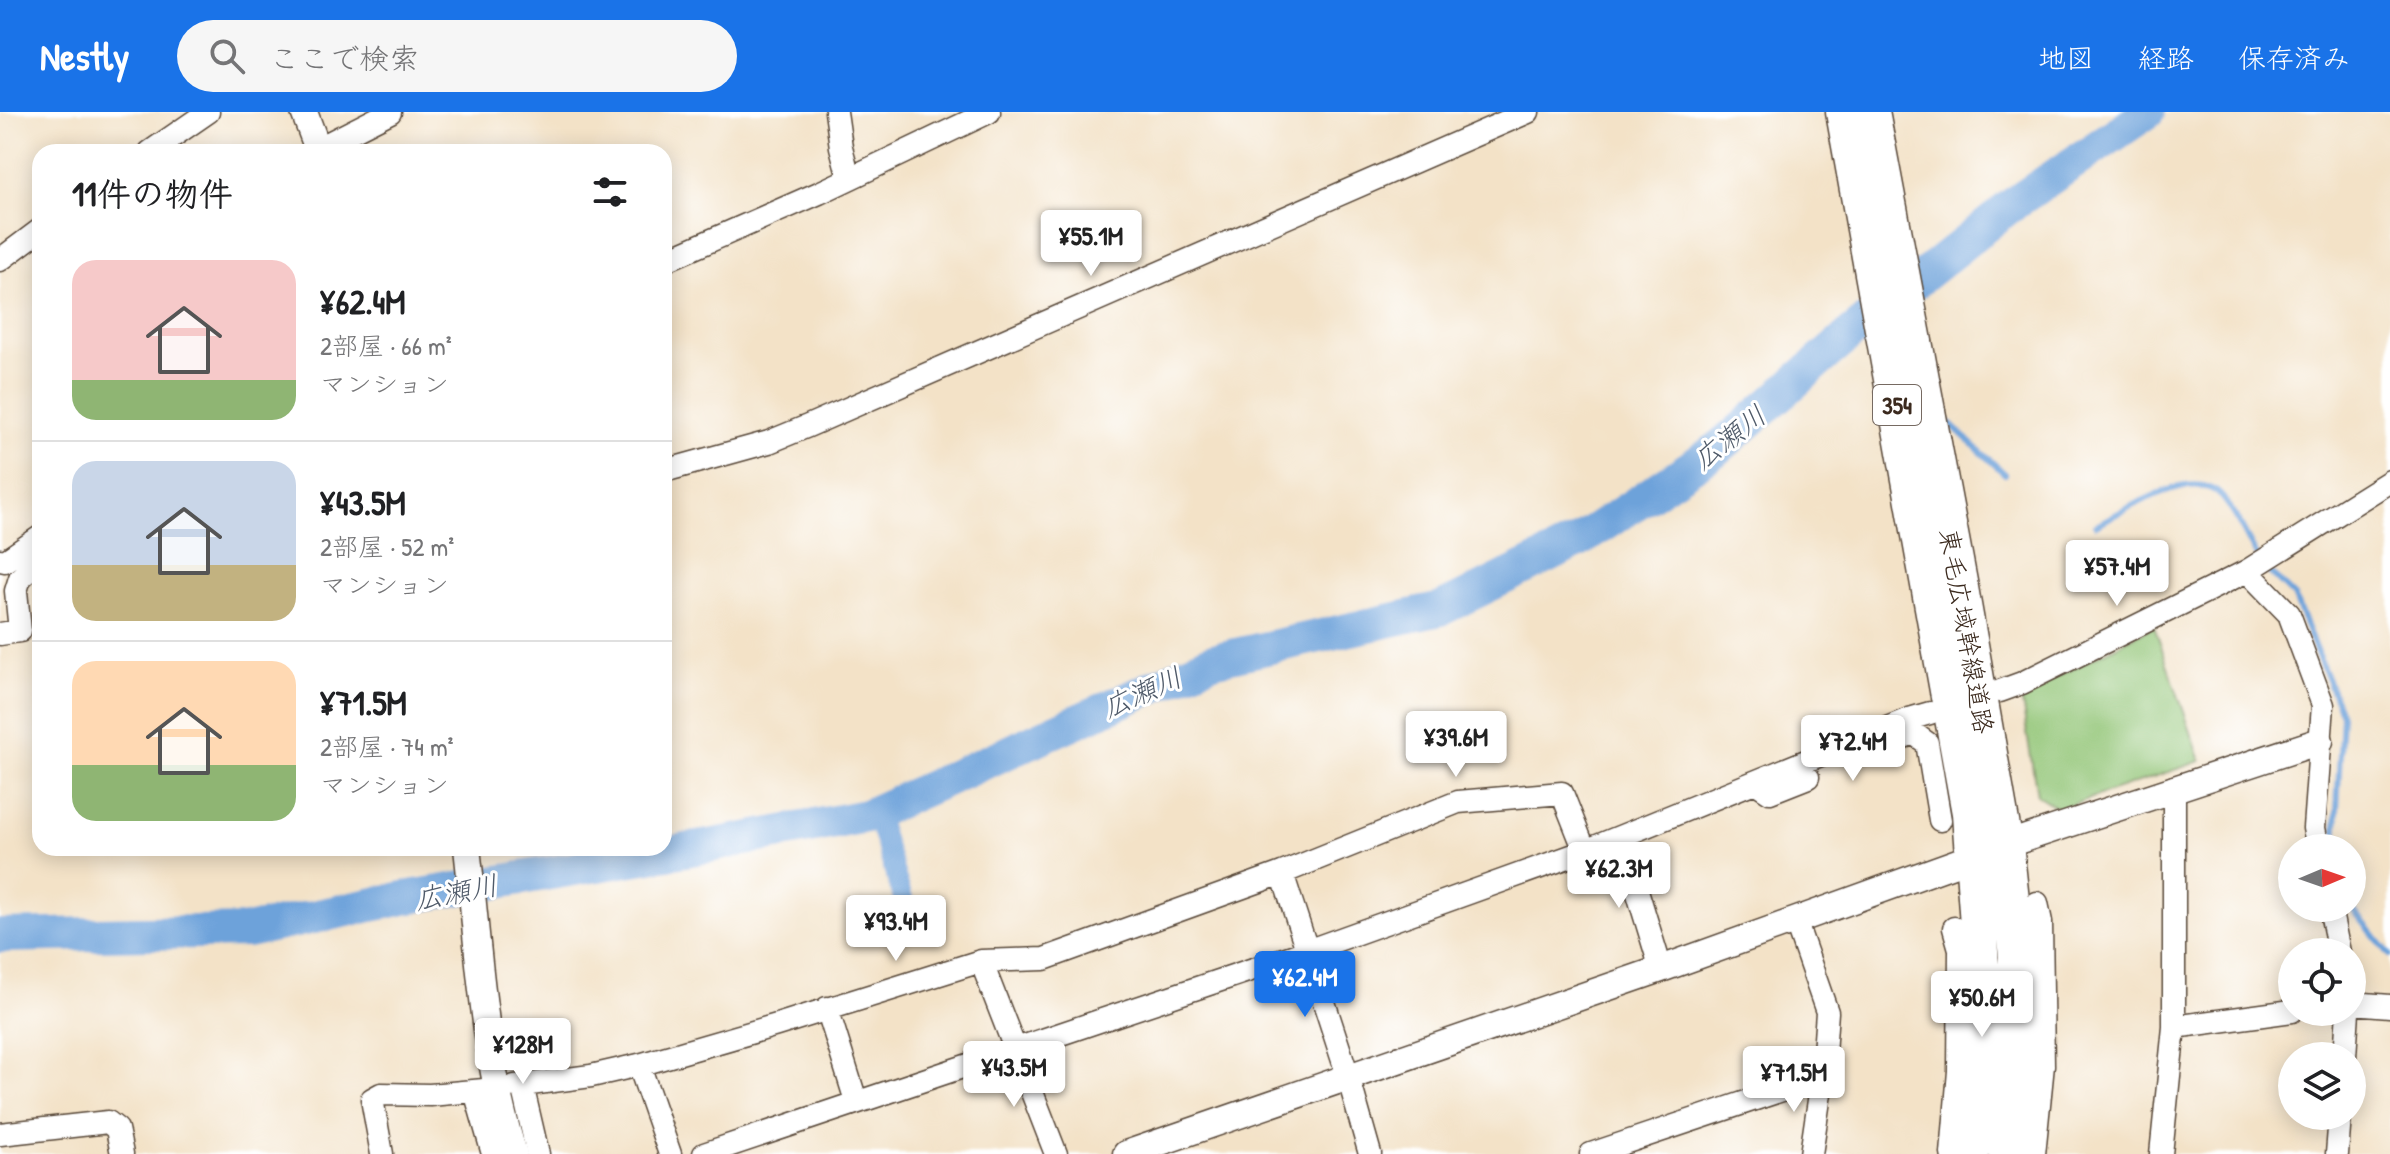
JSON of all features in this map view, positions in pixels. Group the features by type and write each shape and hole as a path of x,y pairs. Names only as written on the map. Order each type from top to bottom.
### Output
{"highway":[{"name":"東毛広域幹線道路","path":"1844,112 1874,198"},
{"name":"東毛広域幹線道路","path":"1871,112 1874,198 1990,850 2017,956 2015,1072 2007,1154"},
{"name":"東毛広域幹線道路","path":"1963,1144 1981,1028 1990,850"}],"street":[{"path":"162,144 208,112"},
{"path":"304,112 314,144"},
{"path":"328,144 390,112"},
{"path":"836,112 849,178"},
{"path":"672,257 989,112"},
{"path":"672,469 769,442 808,426 1528,112"},
{"path":"0,260 32,236"},
{"path":"2000,691 2022,683 2256,565 2390,481"},
{"path":"0,560 5,561 32,542"},
{"path":"2256,565 2289,614 2323,705 2315,834"},
{"path":"0,634 20,631 16,591 20,578 32,567"},
{"path":"704,1154 1307,951 1621,838 1930,713"},
{"path":"1755,782 1770,792 1913,733 1927,743 1940,820"},
{"path":"1126,1154 1661,969 1990,850 2320,741"},
{"path":"2161,1154 2174,1027 2174,787"},
{"path":"538,1154 519,1086 591,1076 639,1065 981,961 1044,959 1282,873 1458,802 1562,793 1585,851"},
{"path":"1621,838 1661,969"},
{"path":"468,856 488,1029 505,1125 514,1154"},
{"path":"1282,873 1370,1154"},
{"path":"2034,1154 2043,1065 2041,922 2037,903"},
{"path":"1795,920 1827,1012 1822,1080 1811,1154"},
{"path":"1954,928 1960,949 1963,1144"},
{"path":"2017,956 2043,999"},
{"path":"981,961 1056,1154"},
{"path":"2366,1004 2390,1006"},
{"path":"827,1008 856,1101"},
{"path":"2174,1027 2278,1013"},
{"path":"639,1065 670,1154"},
{"path":"1591,1154 1806,1082 1822,1080"},
{"path":"382,1154 372,1108 375,1096 479,1090 493,1154"},
{"path":"0,1134 108,1122 117,1129 122,1154"},
{"path":"2337,1154 2339,1130"}],"green space":[{"path":"2154,626 2201,761 2059,809 2037,795 2021,696"}],"waterway":[{"name":"広瀬川","path":"672,852 866,816 1213,660 1441,609 1581,540 1719,448 1853,332 2013,204 2148,112"},
{"path":"1853,332 1874,352"},
{"path":"1943,417 2005,474"},
{"path":"2096,525 2160,493 2195,485 2210,488 2222,497 2258,557"},
{"path":"2263,566 2294,596 2342,715 2336,834"},
{"path":"875,811 913,930"},
{"name":"広瀬川","path":"0,936 247,931 404,898 650,856"},
{"path":"2363,922 2390,955"}]}
